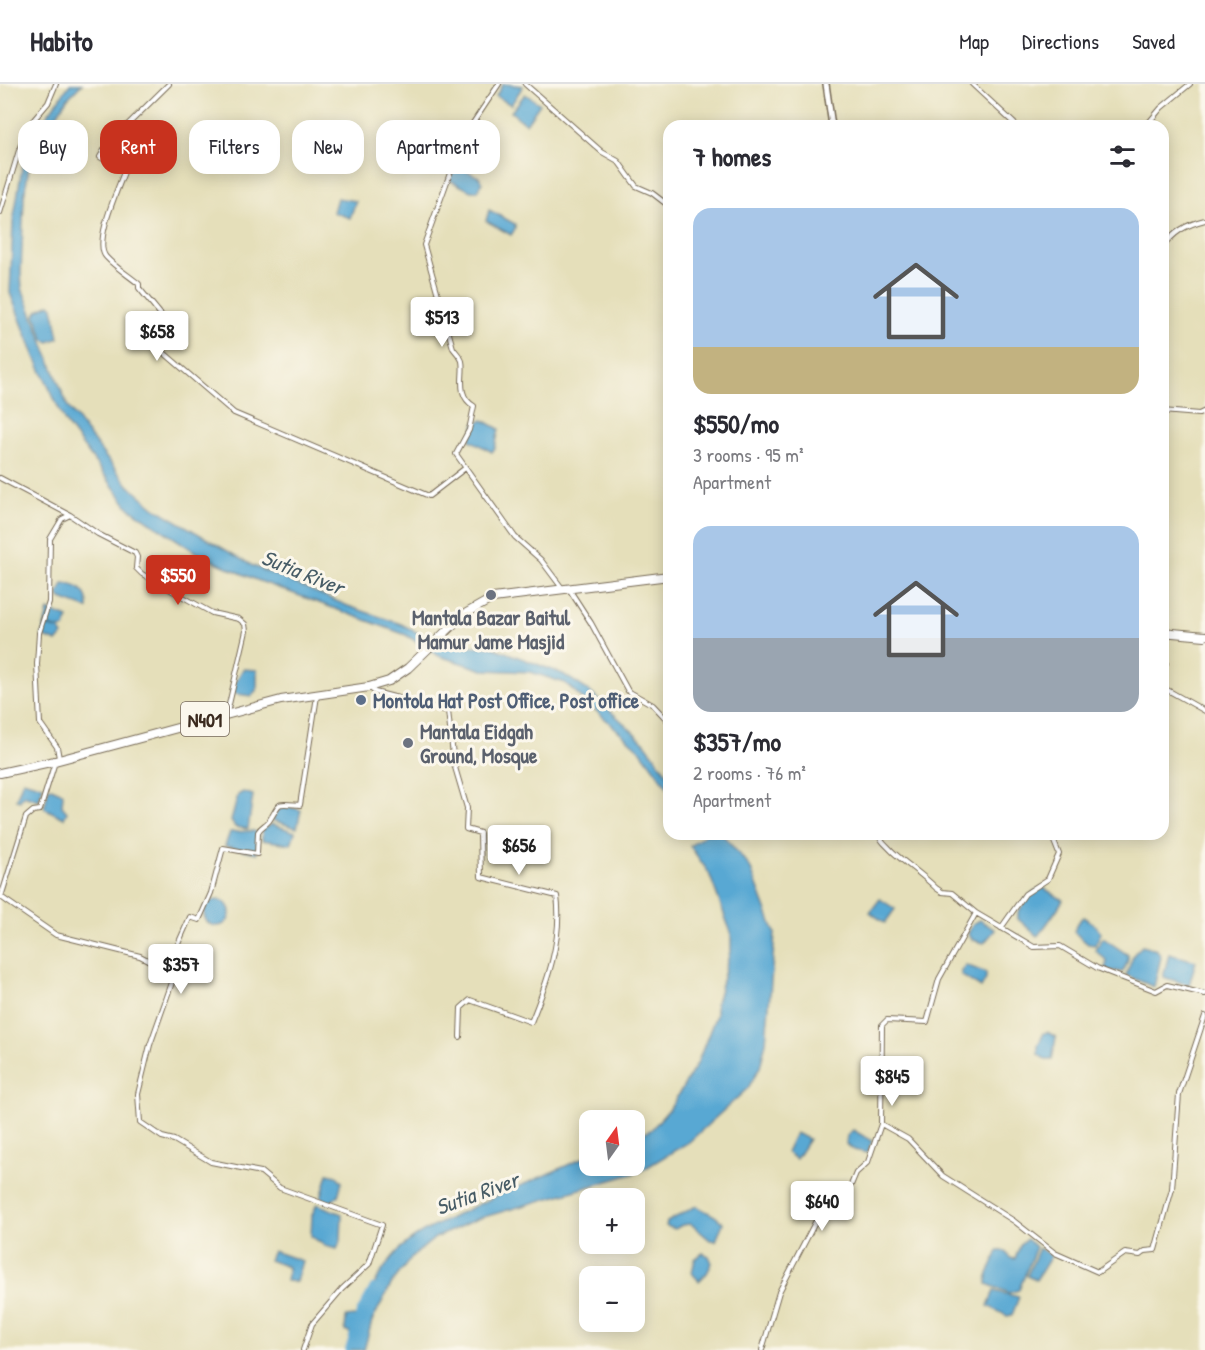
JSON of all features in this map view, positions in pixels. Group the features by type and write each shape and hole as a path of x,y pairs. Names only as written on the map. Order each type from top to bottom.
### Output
{"highway":[{"name":"N401","path":"0,773 57,760 280,700 369,687 389,681 470,609 493,598 663,577"},
{"path":"1169,633 1205,636"}],"main road":[{"path":"826,84 831,120"}],"street":[{"path":"0,213 20,147 31,123 48,103 56,84"},
{"path":"169,84 107,145 100,158 124,172 107,220 101,249 106,257 139,284 139,288 176,333 162,351 234,413 429,496 464,469"},
{"path":"499,84 451,156 452,167 424,244 453,348 462,360 461,384 470,404 474,406 469,430 456,454 464,469 515,537 541,560 591,623 628,691 653,705 663,716"},
{"path":"525,84 602,152 618,161 636,186 652,193 663,201"},
{"path":"972,84 1011,120"},
{"path":"1151,120 1161,108 1190,84"},
{"path":"1169,239 1188,224 1205,220"},
{"path":"1169,412 1199,414 1205,411"},
{"path":"0,478 135,553 136,567 142,574 212,613 239,619 245,624 246,631 226,713"},
{"path":"70,515 62,519 50,539 49,602 39,633 37,664 40,723 57,747 57,760 40,810 33,811 26,817 1,897 56,935 140,956 175,974"},
{"path":"369,687 375,692 448,711 454,764 467,808 464,826 466,829 480,833 481,877 557,896 558,928 554,952 531,1022 470,1000 461,1008 460,1037"},
{"path":"1169,691 1205,711"},
{"path":"303,1350 312,1324 342,1289 369,1264 381,1225 280,1188 261,1172 211,1162 174,1140 162,1137 140,1122 138,1094 150,1045 175,974 177,964 170,962 173,949 190,917 199,920 211,893 223,848 257,854 258,832 270,820 276,806 280,804 300,805 317,695"},
{"path":"882,840 889,850 899,855 936,888 942,892 952,893 976,913 1034,947 1060,945 1097,968 1156,991 1167,985 1205,994"},
{"path":"1001,928 1025,894 1048,879 1059,854 1053,840"},
{"path":"762,1350 779,1292 820,1213 824,1210 837,1212 841,1209 856,1173 868,1162 881,1124 882,1025 887,1020 927,1022 939,979 976,913"},
{"path":"881,1124 908,1139 944,1176 1014,1221 1055,1253 1098,1272 1125,1253 1140,1255 1145,1251 1155,1250 1172,1189 1179,1094 1205,1016"}],"water":[{"path":"70,84 82,84 67,99 54,120 44,120"},
{"path":"503,84 523,86 511,105 496,96"},
{"path":"525,94 540,104 526,124 511,112"},
{"path":"21,174 28,174 24,197 22,288 68,407 128,485 155,508 251,565 348,606 401,624 441,645 492,647 563,674 589,691 645,743 663,768 663,781 641,751 565,683 530,672 483,670 439,656 406,635 254,579 200,555 129,508 65,422 35,357 10,293 13,222"},
{"path":"452,174 473,174 482,182 478,191 471,191 449,180"},
{"path":"337,198 356,201 350,218 333,212"},
{"path":"489,210 515,224 511,235 486,221"},
{"path":"50,304 53,307 59,338 49,342 44,340 35,315 38,310"},
{"path":"483,420 499,429 492,452 470,440 475,423"},
{"path":"63,584 82,590 87,598 88,609 61,599 58,595"},
{"path":"48,610 68,618 65,628 59,629 63,635 57,642 42,636 44,626 58,629 45,624"},
{"path":"243,669 257,670 257,689 252,696 236,694 231,690"},
{"path":"23,780 43,786 39,800 23,795 20,801 16,800"},
{"path":"49,787 63,793 62,806 67,812 64,818 44,808"},
{"path":"243,792 253,795 248,829 235,827 231,821 238,795"},
{"path":"280,807 301,810 297,828 272,820"},
{"path":"272,824 295,832 291,844 262,840 262,830"},
{"path":"254,831 257,833 257,853 225,846 230,832"},
{"path":"698,840 727,840 750,867 775,933 766,1042 760,1067 748,1088 689,1142 645,1168 645,1133 651,1130 671,1107 697,1064 716,1015 716,1003 731,948 731,933 709,873 690,846"},
{"path":"1042,887 1063,900 1037,936 1018,919 1018,912 1032,893"},
{"path":"880,899 895,909 885,923 870,912"},
{"path":"217,900 226,904 230,913 226,922 217,926 208,922 204,913 208,904"},
{"path":"1083,917 1093,923 1101,933 1095,945 1088,944 1074,932 1077,923"},
{"path":"980,920 995,930 984,943 973,940 968,934 973,924"},
{"path":"1103,938 1128,955 1123,972 1105,970 1107,961 1095,950"},
{"path":"1142,946 1157,950 1161,957 1154,987 1126,975 1134,954"},
{"path":"1169,954 1196,961 1189,985 1163,977"},
{"path":"966,965 986,973 986,979 981,988 961,975"},
{"path":"1047,1032 1056,1037 1052,1060 1046,1060 1038,1054 1038,1045 1044,1033"},
{"path":"853,1130 872,1141 867,1153 854,1150 846,1144 847,1136"},
{"path":"795,1133 809,1139 796,1159 786,1152"},
{"path":"579,1160 579,1176 625,1176 477,1219 435,1238 411,1258 392,1283 372,1321 364,1350 348,1350 354,1329 350,1333 345,1331 346,1317 354,1316 358,1320 370,1292 386,1265 405,1244 434,1226"},
{"path":"328,1174 337,1176 342,1182 338,1196 329,1203 321,1198"},
{"path":"317,1204 342,1214 341,1240 337,1249 325,1246 311,1236 312,1215"},
{"path":"696,1206 723,1223 716,1241 710,1240 691,1224 675,1229 666,1226 667,1222"},
{"path":"1027,1239 1036,1247 1019,1290 1009,1293 987,1284 988,1274 998,1251 1005,1251 1010,1258 1015,1259 1021,1243"},
{"path":"1039,1248 1051,1256 1036,1280 1027,1276"},
{"path":"273,1251 302,1261 296,1282 286,1281 288,1267 269,1260"},
{"path":"703,1253 709,1256 712,1263 707,1273 699,1281 692,1273 695,1259"},
{"path":"994,1291 1019,1297 1012,1315 1007,1316 988,1306"}],"waterway":[{"name":"Sutia River","path":"348,1350 359,1313 373,1287"}],"place":[{"name":"Mantala Bazar Baitul Mamur Jame Masjid","path":"491,595"},
{"name":"Montola Hat Post Office, Post office","path":"361,700"},
{"name":"Mantala Eidgah Ground, Mosque","path":"408,743"}]}
